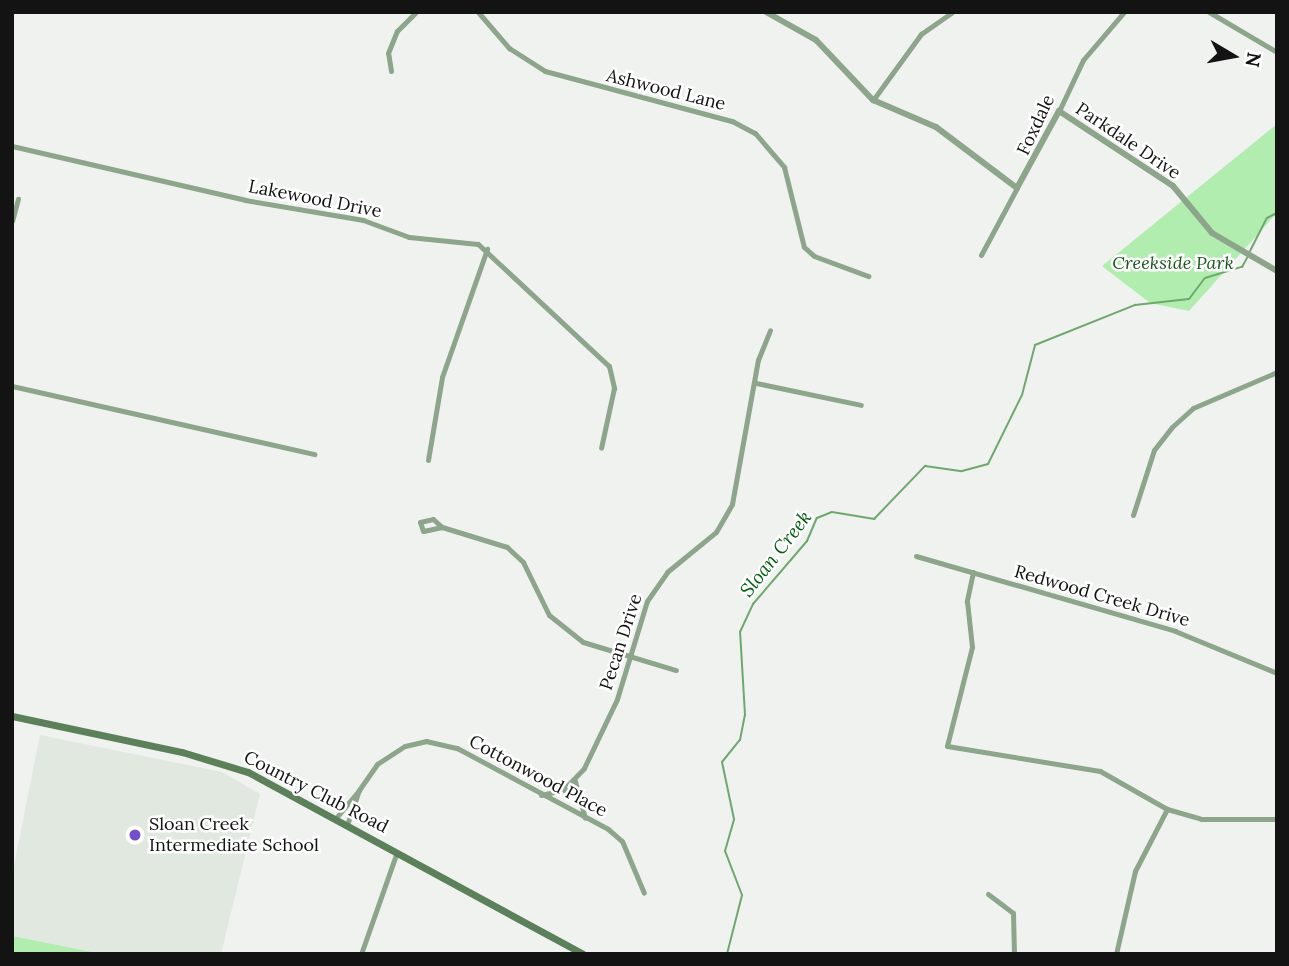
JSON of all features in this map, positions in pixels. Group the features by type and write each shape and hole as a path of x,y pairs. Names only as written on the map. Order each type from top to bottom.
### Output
{"main road":[{"name":"Country Club Road","path":"12,716 215,760 348,825 583,954"}],"street":[{"path":"391,71 388,53 397,31 416,12"},
{"name":"Ashwood Lane","path":"478,12 509,48 545,71 732,121 755,133 784,167 804,247 814,256 868,276"},
{"path":"765,12 816,40 873,100 936,127 1017,188"},
{"path":"873,100 921,34 951,12"},
{"name":"Foxdale","path":"981,255 1083,61 1125,12"},
{"path":"1209,12 1277,52"},
{"name":"Parkdale Drive","path":"1059,111 1173,186 1193,215 1226,242 1277,271"},
{"name":"Lakewood Drive","path":"12,145 245,200 363,220 409,237 464,240 488,249 609,366 614,388 601,448"},
{"path":"12,221 18,199"},
{"path":"428,460 445,367 488,249"},
{"name":"Pecan Drive","path":"575,781 617,699 655,587 716,532 732,504 756,383 770,330"},
{"path":"1133,515 1154,450 1172,427 1194,408 1277,372"},
{"path":"756,383 861,405"},
{"path":"12,386 314,454"},
{"path":"442,527 507,547 523,562 549,615 564,630 630,657 676,670"},
{"name":"Redwood Creek Drive","path":"916,556 1223,646 1277,673"},
{"path":"973,572 967,601 972,648 947,746 1100,771 1167,809 1210,819 1277,819"},
{"name":"Cottonwood Place","path":"335,819 390,753 426,741 457,748 622,841 644,893"},
{"path":"541,795 575,781 585,818"},
{"name":"Cottonwood Place","path":"348,825 359,790"},
{"path":"1116,954 1135,871 1167,809"},
{"path":"361,954 397,852"},
{"path":"988,894 1013,913 1013,954"}],"shaded area":[{"name":"Sloan Creek Intermediate School","path":"40,735 222,772 260,794 221,954 12,954 12,876"}],"green space":[{"name":"Creekside Park","path":"1277,124 1277,213 1189,311 1150,303 1102,266"},
{"path":"12,936 102,954 12,954"}],"waterway":[{"name":"Sloan Creek","path":"1250,251 1267,218 1277,213"},
{"name":"Sloan Creek","path":"727,954 742,895 725,851 734,819 722,762 740,740 745,715 740,632 753,604 807,541 817,518 832,512 874,519 925,466 962,471 988,464 1022,395 1035,345 1135,305 1189,299 1205,278 1242,267 1248,256"}],"place":[{"name":"Sloan Creek Intermediate School","path":"135,835"}]}
